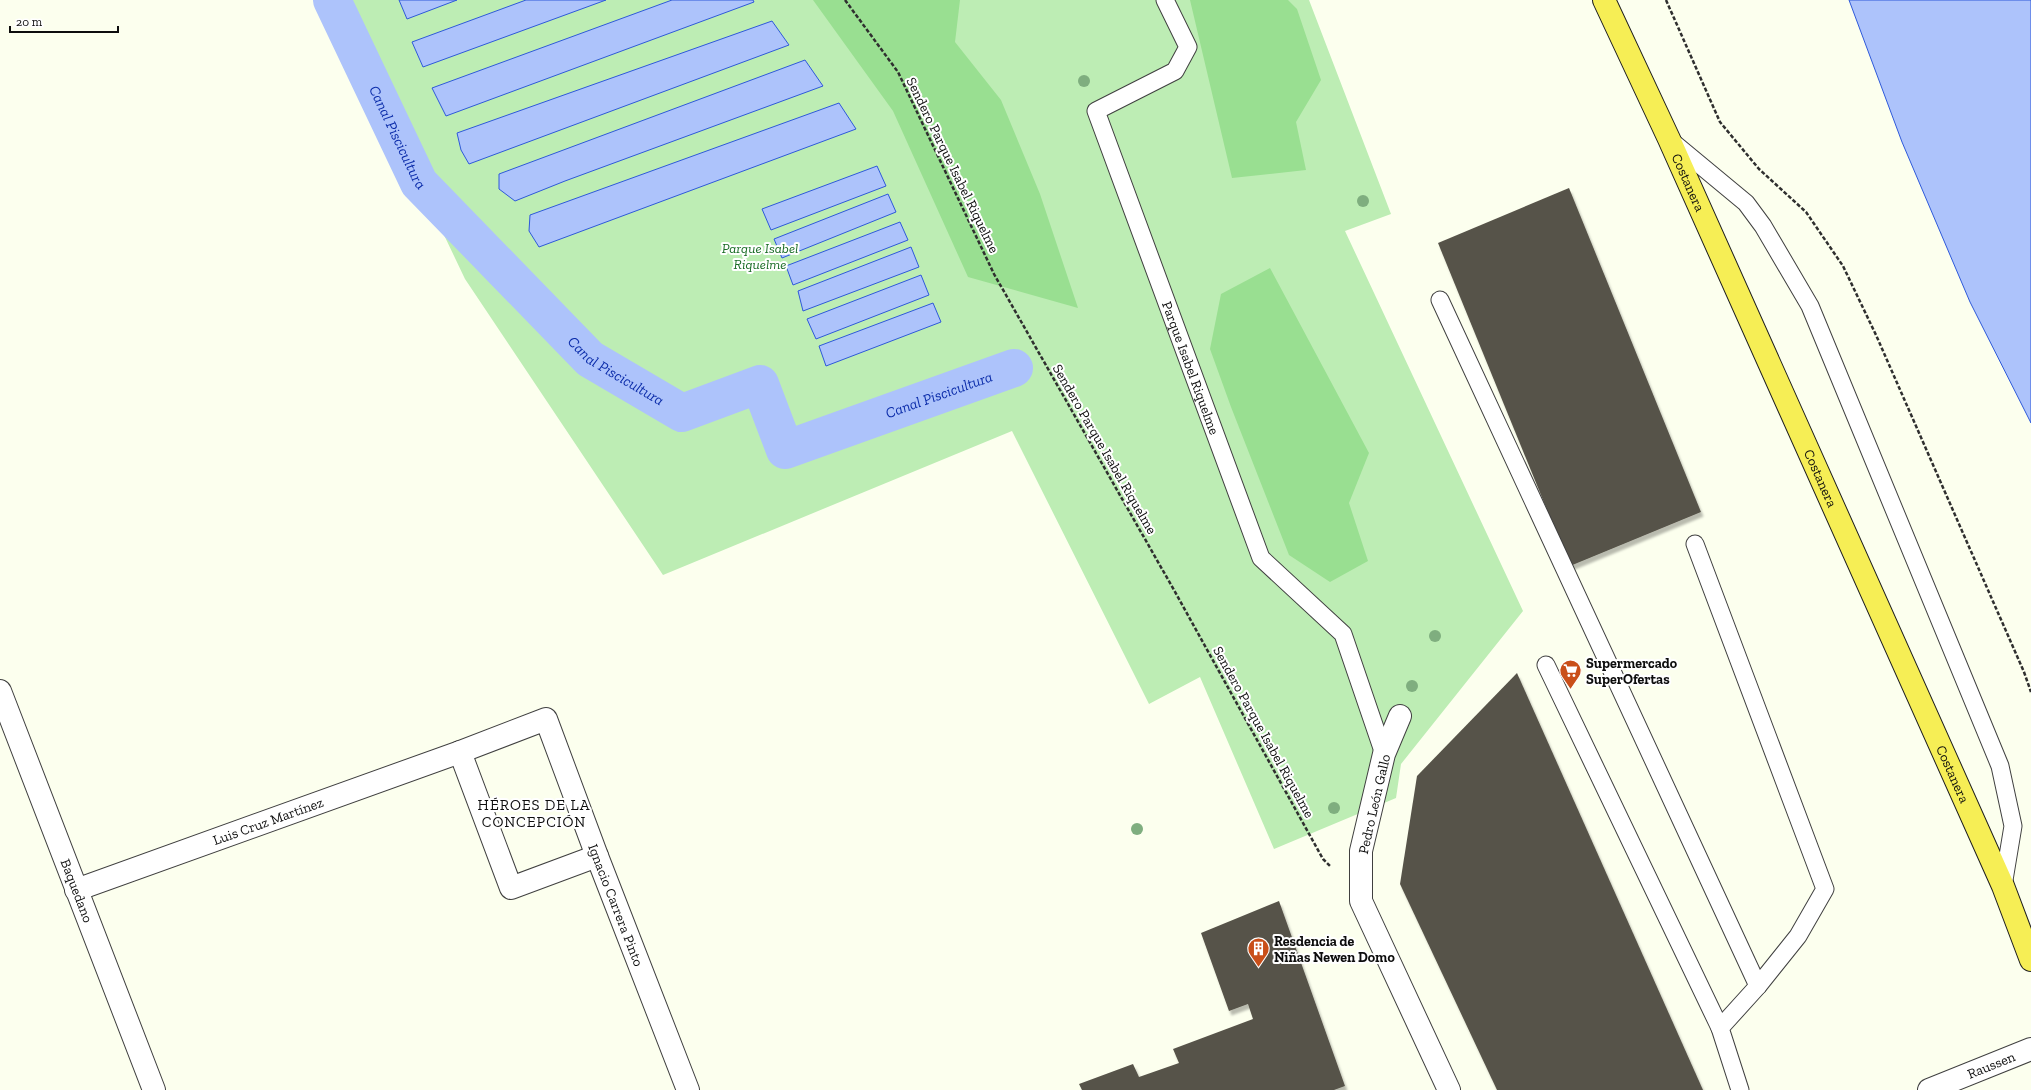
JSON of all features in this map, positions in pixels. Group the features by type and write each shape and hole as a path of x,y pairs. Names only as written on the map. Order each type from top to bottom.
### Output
{"highway":[{"name":"Costanera","path":"1604,0 1669,139 2003,886 2031,960"}],"street":[{"name":"Baquedano","path":"0,691 154,1090"},
{"name":"Pedro León Gallo","path":"1400,716 1384,754 1361,852 1361,901 1449,1090"},
{"name":"Luis Cruz Martínez","path":"76,890 460,752 546,719"},
{"name":"Ignacio Carrera Pinto","path":"546,719 597,856 688,1090"},
{"path":"460,752 511,888 597,856"},
{"name":"Raussen","path":"1929,1090 2031,1049"}],"lane":[{"name":"Parque Isabel Riquelme","path":"1165,0 1188,48 1175,71 1096,111 1260,558 1343,634 1384,754"},
{"path":"1669,139 1746,203 1763,226 1810,306 2000,766 2013,826 2003,886"},
{"path":"1440,300 1758,986"},
{"path":"1695,544 1825,889 1798,936 1758,986 1720,1028"},
{"path":"1546,664 1720,1028 1740,1090"}],"path":[{"name":"Sendero Parque Isabel Riquelme","path":"846,0 898,72 994,274 1170,583 1323,859 1361,901"},
{"path":"1666,0 1720,122 1759,169 1806,212 1843,266 1879,342 2024,672 2031,692"}],"green space":[{"name":"Parque Isabel Riquelme","path":"332,0 1309,0 1391,214 1345,231 1523,611 1401,764 1396,798 1274,849 1200,677 1149,704 1012,431 663,575 465,279"},
{"path":"813,0 960,0 955,42 1001,100 1040,194 1078,308 968,277 893,111"},
{"path":"1190,0 1288,0 1297,9 1321,80 1296,122 1306,170 1232,178"},
{"path":"1270,268 1369,453 1349,503 1368,561 1330,582 1289,555 1210,349 1221,294"}],"water":[{"path":"399,0 457,0 407,19"},
{"path":"526,0 606,0 423,67 412,42"},
{"path":"672,0 753,0 754,2 446,116 432,88"},
{"path":"1849,0 2031,0 2031,423 1970,302 1902,142"},
{"path":"772,21 789,45 469,164 461,150 457,133"},
{"path":"805,60 823,86 565,181 515,201 499,189 499,174"},
{"path":"839,103 856,129 539,247 529,231 530,215"},
{"path":"877,166 886,186 771,230 762,209"},
{"path":"888,194 896,212 782,258 774,239"},
{"path":"900,222 908,240 793,285 786,266"},
{"path":"911,247 919,267 803,311 798,291"},
{"path":"921,275 929,295 816,339 807,319"},
{"path":"933,303 941,322 826,366 819,346"}],"building":[{"path":"1569,188 1701,512 1570,566 1438,243"},
{"path":"1517,673 1703,1090 1497,1090 1400,884 1417,776"},
{"name":"Resdencia de Niñas Newen Domo","path":"1279,901 1345,1086 1334,1090 1082,1090 1079,1084 1133,1064 1139,1077 1179,1063 1173,1049 1253,1019 1248,1004 1229,1011 1201,933"}],"waterway":[{"name":"Canal Piscicultura","path":"332,0 419,183 590,359 682,413 760,384 785,450 1014,368"}],"place":[{"name":"Supermercado SuperOfertas","path":"1571,690"},
{"name":"Resdencia de Niñas Newen Domo","path":"1259,968"}],"district":[{"name":"HÉROES DE LA CONCEPCIÓN","path":"534,814"}]}
